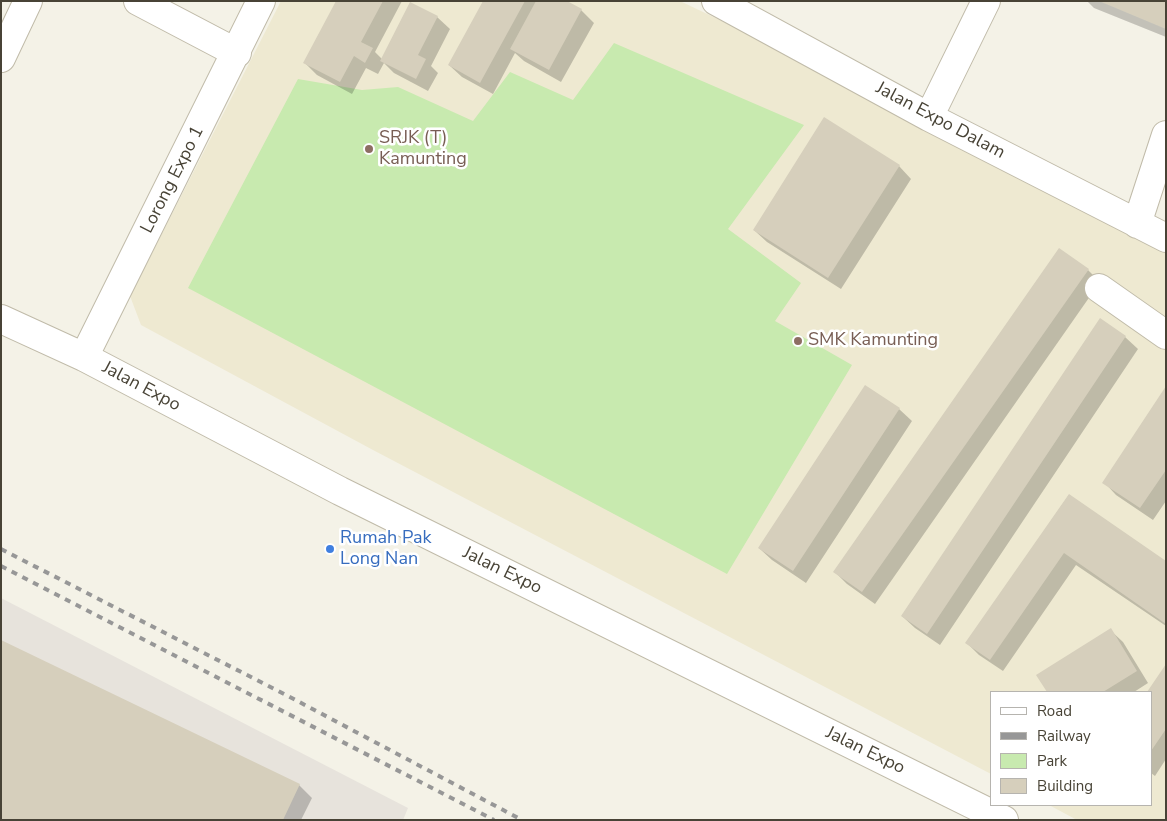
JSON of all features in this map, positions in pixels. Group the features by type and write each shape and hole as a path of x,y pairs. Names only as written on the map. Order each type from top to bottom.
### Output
{"street":[{"path":"3,49 28,1"},
{"path":"138,1 236,53"},
{"name":"Lorong Expo 1","path":"84,357 261,1"},
{"name":"Jalan Expo Dalam","path":"716,1 929,117 1166,238"},
{"path":"929,117 986,1"},
{"path":"1137,224 1165,142"},
{"path":"1100,288 1166,335"},
{"name":"Jalan Expo","path":"1,319 84,357 349,496 1004,820"}],"shaded area":[{"name":"SMK Kamunting","path":"281,1 680,1 1166,233 1166,820 1077,820 1051,806 1152,806 1152,691 990,691 990,773 373,450 141,325 130,296"},
{"path":"1,598 408,808 403,820 1,820"}],"green space":[{"path":"614,43 804,125 728,229 801,283 775,321 852,365 727,574 188,288 298,79 362,90 398,87 473,121 510,72 573,100"}],"building":[{"path":"336,1 383,1 361,42 373,48 365,63 354,56 340,82 303,63"},
{"path":"483,1 525,1 480,83 448,65"},
{"path":"536,1 567,1 582,9 549,70 510,49"},
{"path":"1099,1 1166,1 1166,29"},
{"path":"410,2 438,16 418,55 426,59 416,79 380,61"},
{"path":"824,117 900,165 828,278 753,230"},
{"path":"1059,248 1089,269 862,592 833,572"},
{"path":"1100,318 1126,336 927,634 901,616"},
{"path":"865,385 900,408 793,571 758,548"},
{"path":"1166,386 1166,470 1140,508 1102,483"},
{"path":"1069,494 1166,561 1166,624 1064,553 990,660 965,643"},
{"path":"1111,628 1137,671 1105,691 1046,691 1036,675"},
{"path":"1,640 300,784 283,820 1,820"},
{"path":"1166,664 1166,729 1152,750 1152,691 1148,691"}],"railway":[{"path":"1,549 288,696 522,820"},
{"path":"1,566 494,820"}],"place":[{"name":"SRJK (T) Kamunting","path":"369,149"},
{"name":"SMK Kamunting","path":"798,341"},
{"name":"Rumah Pak Long Nan","path":"330,549"}]}
